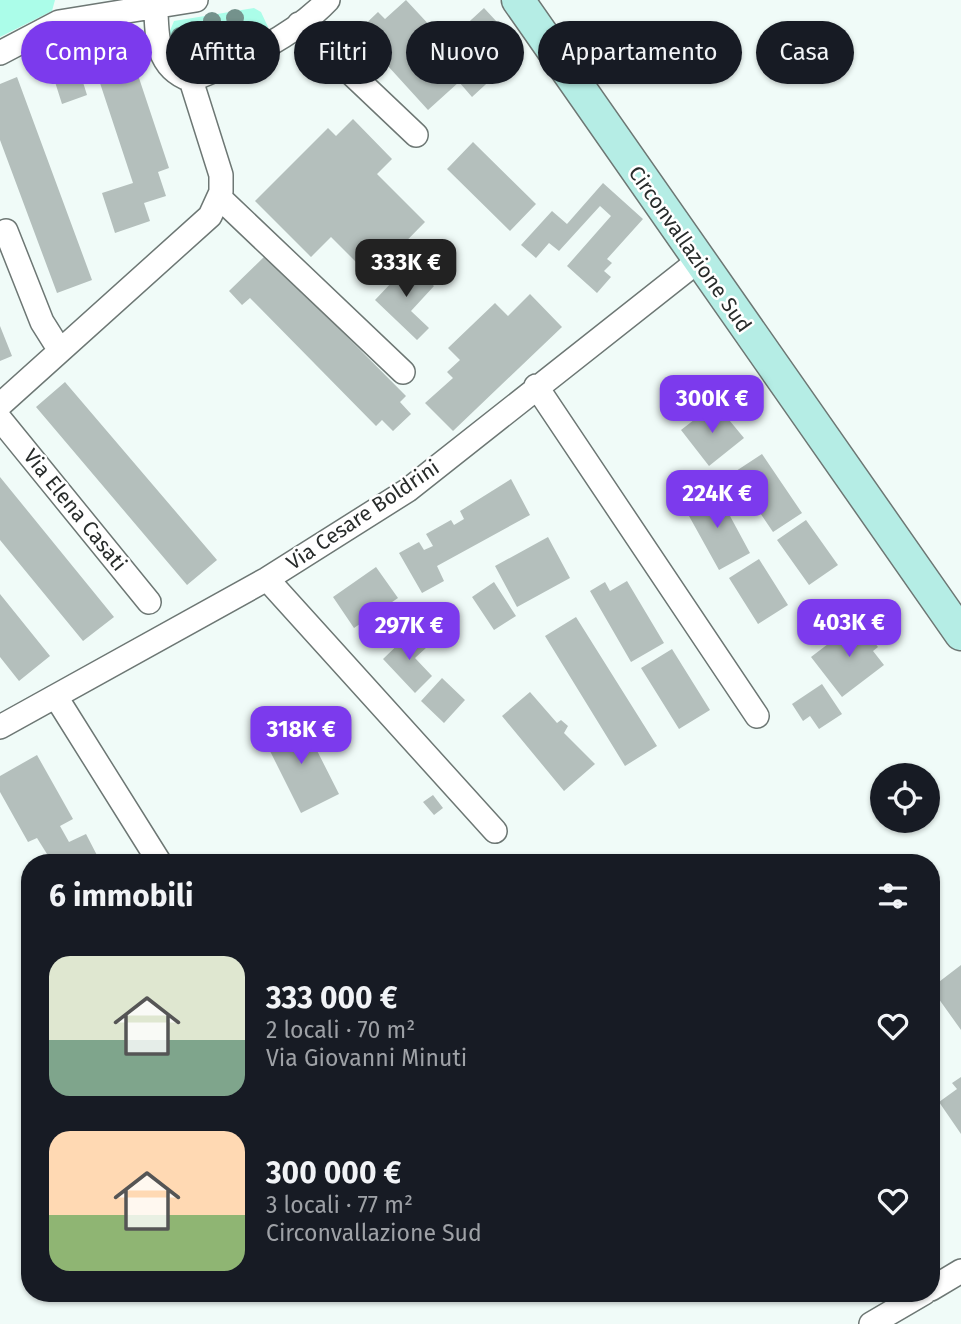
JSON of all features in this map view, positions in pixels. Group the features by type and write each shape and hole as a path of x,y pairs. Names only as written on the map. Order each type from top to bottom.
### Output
{"main road":[{"name":"Circonvallazione Sud","path":"518,0 961,635"}],"street":[{"path":"0,53 59,22 196,0"},
{"path":"303,21 328,0"},
{"path":"156,5 156,36 166,64"},
{"path":"0,405 59,349 210,216 219,197 221,175 192,84"},
{"path":"362,84 415,135"},
{"path":"219,197 403,372"},
{"path":"6,231 42,322 59,349"},
{"name":"Via Cesare Boldrini","path":"0,727 267,579 408,490 536,386 698,261"},
{"path":"536,386 757,716"},
{"name":"Via Elena Casati","path":"0,419 149,602"},
{"path":"267,579 495,831"},
{"path":"56,697 154,854"},
{"path":"940,1284 961,1271"},
{"path":"871,1324 909,1302"}],"green space":[{"path":"0,0 55,0 52,11 32,21 21,21 21,26 0,37"},
{"path":"254,8 261,12 265,21 174,21"}],"building":[{"path":"406,0 426,21 406,21 406,84 457,84 428,110 392,70 392,21 369,21 378,12 385,19"},
{"path":"484,8 496,21 470,21"},
{"path":"17,77 92,280 57,293 0,140 0,84"},
{"path":"56,84 84,84 87,95 62,104"},
{"path":"100,84 141,84 169,168 158,172 166,196 144,203 150,221 115,233 102,193 133,183"},
{"path":"461,84 486,84 472,97"},
{"path":"353,119 392,159 377,174 425,222 371,277 331,237 311,257 255,201 328,128 336,136"},
{"path":"473,142 536,204 510,231 447,169"},
{"path":"603,183 643,219 607,259 612,263 604,271 611,277 597,293 567,266 611,216 600,206 559,251 549,243 536,258 521,245 552,211 567,224"},
{"path":"266,255 406,396 400,402 411,414 393,431 382,420 376,426 250,298 242,305 229,291"},
{"path":"410,263 434,286 411,311 429,328 417,340 375,300"},
{"path":"530,294 562,327 453,431 425,403 453,378 447,372 460,360 448,348 495,303 508,316"},
{"path":"0,326 12,356 0,361"},
{"path":"65,382 217,560 187,585 36,407"},
{"path":"708,409 712,415 720,409 744,438 709,466 681,430"},
{"path":"762,454 802,513 773,532 733,473"},
{"path":"0,477 114,617 83,641 0,540"},
{"path":"511,479 530,515 437,566 444,581 422,593 399,553 419,542 424,550 433,546 426,534 451,520 454,525 464,519 460,511"},
{"path":"716,490 750,553 719,570 684,507"},
{"path":"806,520 838,565 809,585 777,540"},
{"path":"548,537 570,578 517,607 495,566"},
{"path":"759,559 788,605 758,624 729,578"},
{"path":"376,567 398,598 354,628 333,597"},
{"path":"627,581 664,643 631,662 590,591 605,582 610,591"},
{"path":"494,582 516,616 494,630 472,597"},
{"path":"0,594 50,656 19,681 0,657"},
{"path":"576,617 657,746 625,766 545,636"},
{"path":"858,621 878,647 873,651 884,665 842,697 811,657"},
{"path":"412,631 427,647 415,658 432,676 415,693 383,659"},
{"path":"672,649 710,710 679,729 641,668"},
{"path":"442,678 465,700 444,723 421,701"},
{"path":"822,684 842,714 819,729 810,716 803,721 792,704"},
{"path":"530,692 557,723 561,720 568,726 564,733 595,764 564,791 502,716"},
{"path":"301,719 339,794 301,813 263,737"},
{"path":"37,755 73,819 60,826 69,842 86,834 96,854 47,854 37,838 28,842 0,792 0,776"},
{"path":"433,795 443,808 434,815 423,802"},
{"path":"961,965 961,1030 940,1001 940,981"},
{"path":"961,1077 961,1134 940,1103 957,1089 952,1083"}]}
